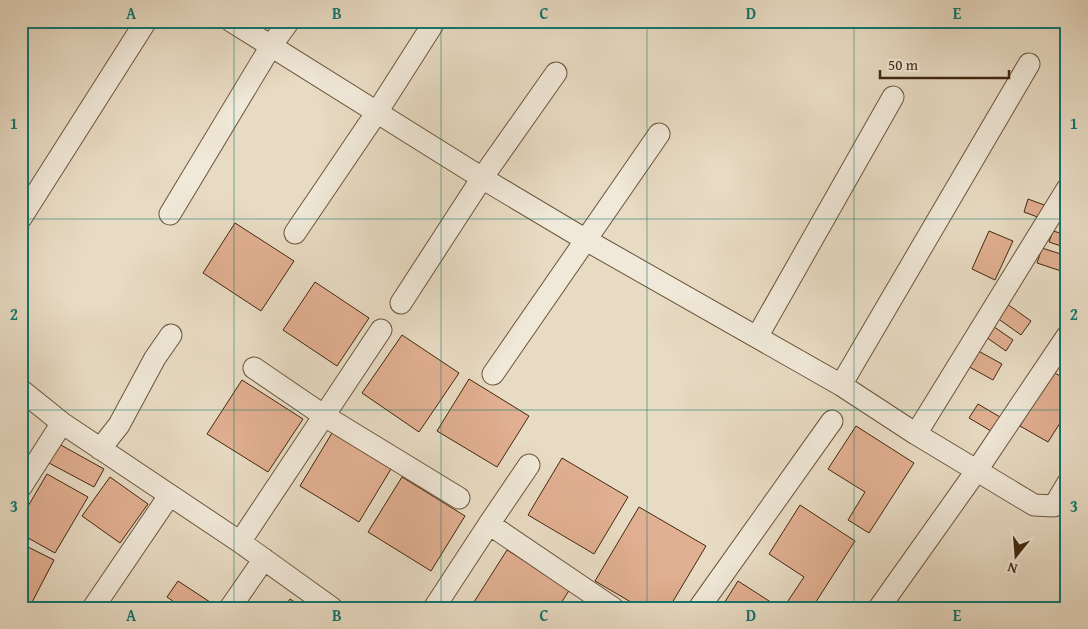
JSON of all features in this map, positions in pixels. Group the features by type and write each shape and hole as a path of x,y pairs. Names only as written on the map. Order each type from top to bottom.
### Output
{"street":[{"path":"21,218 146,21"},
{"path":"231,21 482,178 586,240 841,385 916,434 1034,505 1054,506 1067,484"},
{"path":"170,214 271,46 289,21"},
{"path":"295,233 377,112 435,21"},
{"path":"841,385 1029,64"},
{"path":"401,303 482,178 556,72"},
{"path":"757,337 893,97"},
{"path":"493,374 659,134"},
{"path":"916,434 1067,189"},
{"path":"240,542 381,330"},
{"path":"100,448 119,425 155,358 171,335"},
{"path":"879,608 977,470 1067,336"},
{"path":"254,368 323,415 459,498"},
{"path":"21,390 62,423 240,542 328,606"},
{"path":"699,608 832,421"},
{"path":"21,487 62,423"},
{"path":"434,608 529,465"},
{"path":"93,608 169,496"},
{"path":"489,524 613,608"},
{"path":"230,608 264,559"}],"building":[{"path":"1028,199 1047,206 1043,219 1024,212"},
{"path":"235,223 294,261 261,311 203,273"},
{"path":"989,231 1013,241 995,280 972,269"},
{"path":"1053,231 1067,235 1067,248 1049,242"},
{"path":"1042,248 1067,256 1064,272 1037,263"},
{"path":"315,282 369,318 337,366 283,330"},
{"path":"1003,301 1031,321 1021,335 993,315"},
{"path":"990,324 1013,340 1006,351 983,335"},
{"path":"402,335 459,373 419,432 362,393"},
{"path":"973,348 1002,364 993,380 964,364"},
{"path":"1053,372 1067,380 1067,412 1048,442 1020,426"},
{"path":"469,379 529,416 497,467 437,431"},
{"path":"242,380 303,419 268,472 207,434"},
{"path":"978,404 1000,417 991,431 969,418"},
{"path":"856,426 914,463 869,533 848,520 865,492 828,469"},
{"path":"332,433 391,469 359,522 300,486"},
{"path":"59,444 104,469 94,487 49,463"},
{"path":"562,458 628,497 594,554 528,515"},
{"path":"47,474 88,497 55,553 21,534 21,518"},
{"path":"110,477 148,504 120,543 82,516"},
{"path":"402,477 465,516 431,571 368,532"},
{"path":"800,505 855,541 812,608 799,608 788,601 804,577 769,554"},
{"path":"639,507 706,546 669,608 641,608 595,581"},
{"path":"28,547 54,560 29,608 27,608 21,605 21,560"},
{"path":"507,550 570,589 558,608 482,608 474,602"},
{"path":"178,581 213,604 210,608 183,608 167,597"},
{"path":"738,581 780,608 721,608"},
{"path":"290,599 304,608 284,608"},
{"path":"584,601 594,608 580,608"}]}
